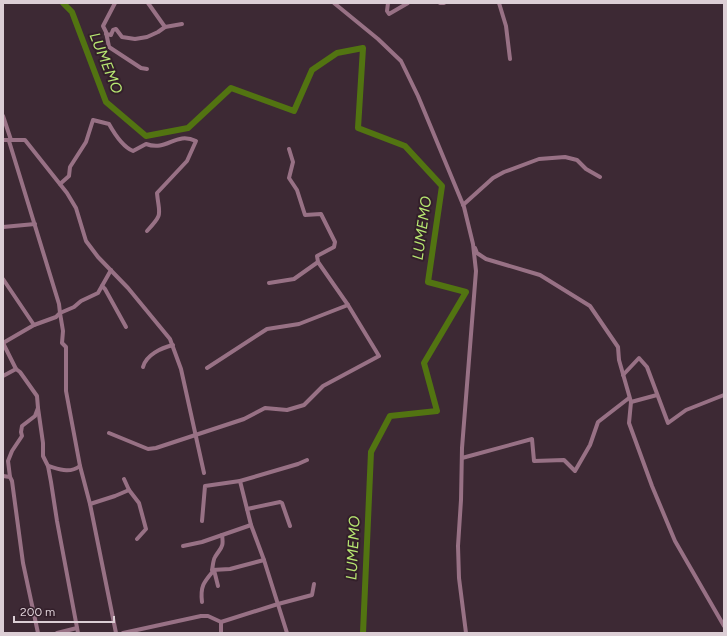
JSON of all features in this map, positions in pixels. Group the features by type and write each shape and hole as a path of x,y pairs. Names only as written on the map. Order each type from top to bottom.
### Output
{"street":[{"path":"115,3 103,26 109,47 141,68 147,69"},
{"path":"148,3 165,27"},
{"path":"334,3 378,38 401,61 418,96 462,205 477,253 486,259 540,275 590,306 618,347 623,375 630,400 629,423 663,514 676,541 724,626"},
{"path":"388,3 387,11 389,14 408,3"},
{"path":"499,3 506,26 510,59"},
{"path":"106,34 111,35 113,30 116,29 122,37 135,39 155,34 165,27 182,24"},
{"path":"3,116 59,304 63,331 62,343 66,347 66,391 80,466 90,504 116,633"},
{"path":"60,184 68,176 70,167 86,142 93,120 109,124 114,133 127,148 133,151 146,144 151,146 166,145 181,138 189,137 196,141 187,161 157,193 160,214 156,223 147,231"},
{"path":"3,140 25,140 60,184 76,208 86,241 98,257 153,316 170,339 181,369 204,473"},
{"path":"109,433 148,449 156,448 244,419 265,408 287,410 304,405 323,386 379,356 348,305 318,262 317,256 334,247 335,242 321,214 305,216 297,190 289,178 293,162 289,149"},
{"path":"462,205 493,178 539,158 565,158 577,160 586,169 600,177"},
{"path":"3,227 34,224"},
{"path":"466,633 458,570 458,546 462,458 476,271 473,244"},
{"path":"269,283 294,279 318,262"},
{"path":"57,633 77,631 48,466 43,456 37,396 20,372 16,369 3,343 34,325 56,317 74,307 81,301 98,293 111,270"},
{"path":"3,279 34,325"},
{"path":"102,286 105,288 126,327"},
{"path":"207,368 267,329 299,324 348,305"},
{"path":"143,367 145,361 164,347 173,345"},
{"path":"623,375 639,358 647,367 668,423 686,410 724,395"},
{"path":"3,376 16,369"},
{"path":"462,458 532,439 534,461 564,460 575,471 590,445 598,422 630,400 657,395"},
{"path":"38,408 35,416 22,426 22,436 12,451 8,461 23,563 38,633"},
{"path":"202,521 205,486 240,481 307,460"},
{"path":"48,466 64,471 80,466"},
{"path":"3,476 10,477"},
{"path":"124,479 129,490 139,503 146,529 137,539"},
{"path":"240,481 251,525 264,560 287,633"},
{"path":"90,504 129,490"},
{"path":"247,509 280,502 282,503 290,526"},
{"path":"183,546 202,542 251,525"},
{"path":"218,586 214,570 212,570 214,558 224,543 222,535"},
{"path":"202,602 200,591 214,570 264,560"},
{"path":"123,633 201,616 208,616 221,622 312,595 314,584"},
{"path":"221,622 221,633"}],"waterway":[{"name":"LUMEMO","path":"63,3 72,12 106,102 146,136 188,128 231,88 294,111 312,70 337,53 363,48 358,128 405,146 442,186 428,282 466,292 424,363 437,411 390,416 371,452 363,633"}]}
